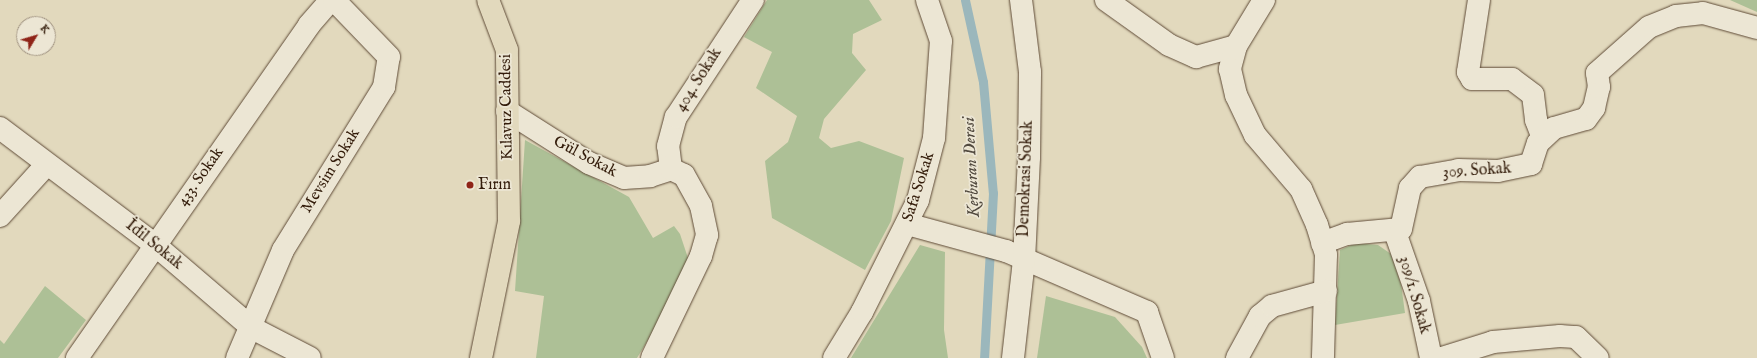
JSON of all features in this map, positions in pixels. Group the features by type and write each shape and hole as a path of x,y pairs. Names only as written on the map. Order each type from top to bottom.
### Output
{"main road":[{"name":"Kılavuz Caddesi","path":"481,358 509,221 507,50 488,0"}],"street":[{"name":"433. Sokak","path":"76,358 154,244 309,25 332,0"},
{"name":"Mevsim Sokak","path":"237,358 252,328 283,250 384,87 389,57 332,0"},
{"name":"404. Sokak","path":"671,169 668,146 676,118 753,0"},
{"name":"Safa Sokak","path":"834,358 908,224 934,138 938,100 941,41 927,0"},
{"name":"Demokrasi Sokak","path":"1013,358 1015,255 1030,72 1021,0"},
{"path":"1106,0 1169,45 1196,57 1236,46"},
{"path":"1264,0 1236,46 1230,69 1236,95 1255,135 1301,189 1326,255 1323,358"},
{"path":"1479,0 1468,72 1472,79 1512,79 1533,95 1536,120 1543,138"},
{"name":"309. Sokak","path":"1395,232 1401,229 1404,221 1410,188 1420,177 1458,170 1521,168 1531,164 1538,143 1554,128 1586,119 1594,108 1599,87 1597,73 1649,26 1676,16 1703,12 1757,28"},
{"name":"Gül Sokak","path":"507,111 589,163 624,178 650,176 671,169"},
{"name":"İdil Sokak","path":"0,128 154,244 252,328 310,358"},
{"path":"0,216 47,164"},
{"path":"652,358 701,256 707,236 701,206 684,175 671,169"},
{"path":"908,224 1015,255 1147,312 1163,358"},
{"path":"1322,243 1347,234 1395,232"},
{"name":"309/1. Sokak","path":"1395,232 1418,301 1431,358"},
{"path":"1237,358 1260,316 1272,306 1326,291"},
{"path":"1442,358 1493,342 1560,336 1576,337 1598,358"}],"green space":[{"path":"767,0 869,0 882,20 853,34 852,53 866,70 824,119 819,138 831,148 859,141 904,158 891,221 865,270 772,218 765,161 788,142 797,116 756,88 772,52 744,37"},
{"path":"1730,0 1757,0 1757,12"},
{"path":"525,140 629,197 653,238 674,226 680,234 689,261 666,310 637,358 536,358 544,296 515,291"},
{"path":"1356,243 1378,245 1391,254 1401,284 1405,313 1335,325 1340,250"},
{"path":"920,245 945,252 944,330 948,358 851,358"},
{"path":"45,286 86,320 58,358 0,358 0,340 4,344"},
{"path":"1046,296 1115,317 1142,347 1147,358 1037,358"}],"waterway":[{"name":"Kerburan Deresi","path":"965,0 983,82 993,193 984,358"}],"place":[{"name":"Fırın","path":"470,185"}]}
